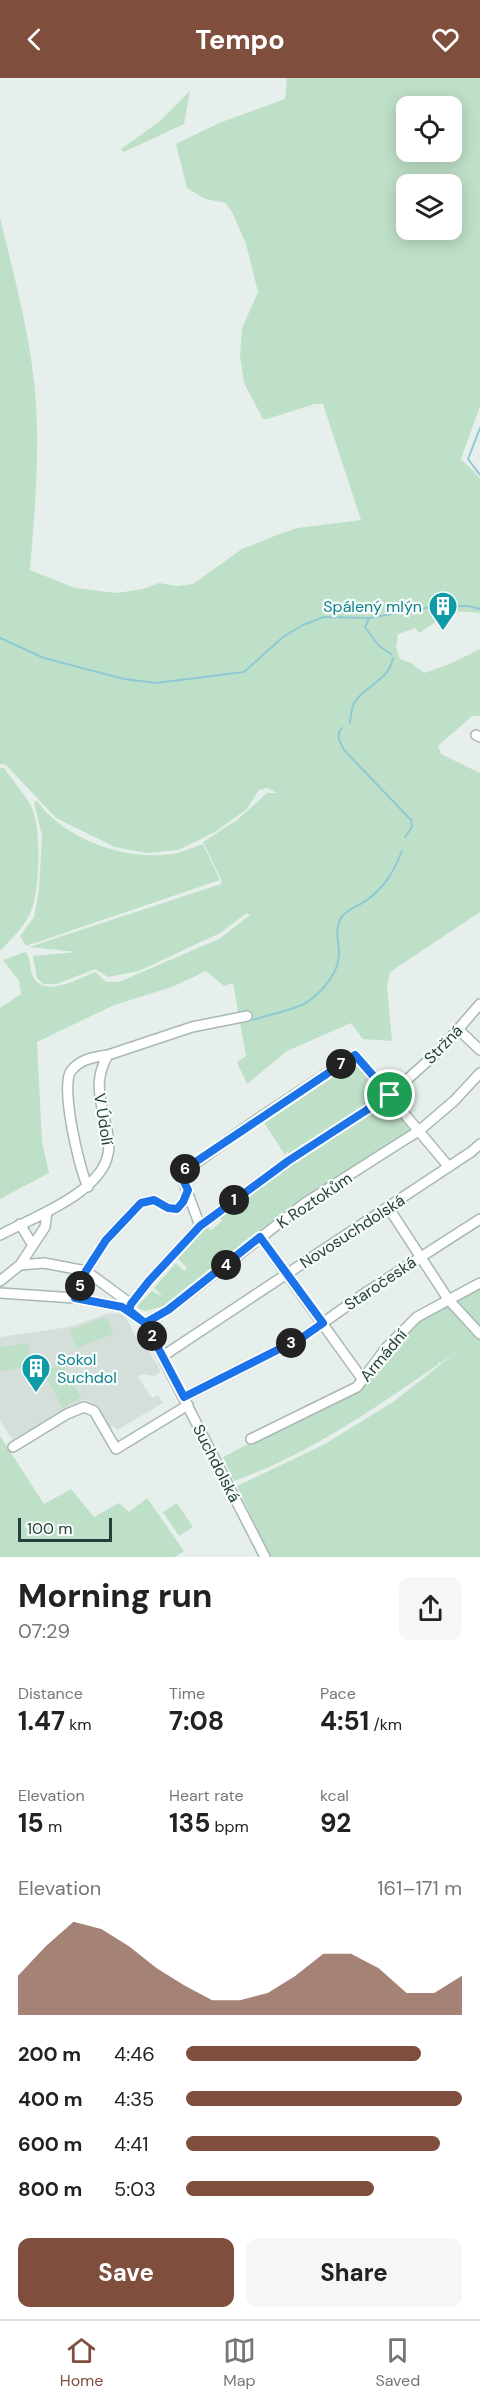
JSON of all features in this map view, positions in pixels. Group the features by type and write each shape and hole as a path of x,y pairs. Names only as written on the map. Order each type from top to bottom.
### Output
{"street":[{"name":"Stržná","path":"130,1307 156,1273 200,1226 288,1161 390,1095 441,1049 480,1004"},
{"path":"88,1187 81,1174 75,1153 67,1085 69,1073 78,1063 192,1027 247,1016"},
{"path":"458,1029 480,1050"},
{"name":"V Údolí","path":"0,1235 47,1212 88,1187 107,1159 109,1152 98,1084 99,1072 108,1055"},
{"path":"200,1226 182,1178 185,1169 355,1055 449,1167"},
{"name":"K Roztokům","path":"145,1323 168,1310 305,1203 420,1130 454,1101 480,1073"},
{"name":"Novosuchdolská","path":"163,1356 449,1167 480,1144"},
{"path":"75,1298 86,1271 106,1240 141,1203 154,1200 168,1208 177,1209 188,1190"},
{"path":"388,1207 448,1299 480,1334"},
{"path":"0,1281 20,1265 45,1227 47,1212"},
{"name":"Staročeská","path":"13,1447 67,1414 84,1407 94,1412 116,1449 186,1401 303,1337 420,1256 480,1219"},
{"path":"20,1224 32,1244"},
{"path":"260,1237 363,1380"},
{"path":"20,1265 44,1263 86,1271"},
{"name":"Suchdolská","path":"86,1271 130,1307 145,1323 265,1557"},
{"name":"Armádní","path":"251,1439 263,1437 355,1388 402,1330 417,1317 480,1283"},
{"path":"0,1293 75,1298 130,1307"},
{"path":"0,1299 25,1294"}],"shaded area":[{"path":"110,1313 121,1314 127,1319 135,1336 139,1334 160,1372 154,1376 142,1374 138,1377 152,1398 158,1395 163,1403 117,1430 113,1426 110,1428 95,1405 83,1400 65,1411 62,1410 56,1417 14,1442 0,1421 0,1337 69,1327"}],"green space":[{"path":"287,78 480,78 480,406 461,459 480,478 480,613 442,614 437,617 437,621 419,633 416,628 398,634 396,647 400,659 411,663 424,673 452,663 480,649 480,716 472,716 438,746 441,754 480,773 480,912 390,972 387,986 392,1041 363,1039 351,1023 287,1051 247,1084 237,1062 246,1056 233,983 224,986 206,971 172,987 114,1005 37,1042 42,1142 49,1173 0,1199 0,1008 21,994 19,981 3,960 25,952 32,974 37,982 44,986 52,987 70,983 95,972 106,982 119,982 219,939 250,915 247,913 220,933 139,971 108,977 95,969 57,984 43,984 37,978 33,956 77,952 29,947 221,884 221,879 203,842 237,820 267,793 277,793 267,788 259,790 247,809 215,832 178,850 146,853 115,847 56,818 6,765 0,764 0,218 20,299 34,381 37,428 36,476 30,570 75,588 117,593 143,589 159,583 177,586 193,584 242,549 277,535 297,528 361,520 323,404 315,404 263,419 244,383 240,355 242,328 258,292 246,244 226,203 205,199 187,188 176,144 219,123 285,99"},
{"path":"190,91 184,124 124,152 121,149 160,121"},
{"path":"0,768 4,768 22,792 35,816 38,874 31,911 21,928 0,951"},
{"path":"37,801 64,827 81,837 119,851 139,855 158,855 177,853 203,844 220,880 26,946 20,936 34,917 39,890 42,836 34,802"},
{"path":"354,1059 384,1094 291,1155 287,1152 285,1154 287,1158 263,1121"},
{"path":"389,1100 412,1127 412,1131 218,1265 166,1305 146,1311 135,1305 136,1300 140,1303 152,1291 163,1297 154,1288 176,1263 184,1271 187,1268 175,1255 206,1226 211,1230 222,1221 219,1216 269,1178"},
{"path":"480,1287 480,1328 454,1300"},
{"path":"448,1304 480,1336 480,1557 270,1557 237,1486 325,1444 393,1402 458,1351 441,1363 438,1361 439,1364 340,1429 289,1458 234,1481 223,1457 363,1385 413,1325"},
{"path":"106,1317 113,1334 76,1348 70,1330"},
{"path":"28,1343 31,1366 0,1371 0,1347"},
{"path":"61,1363 81,1397 63,1408 43,1373"},
{"path":"0,1436 44,1504 71,1489 94,1517 119,1503 129,1512 147,1498 184,1551 175,1557 0,1557"},
{"path":"177,1503 193,1527 179,1536 163,1512"}],"waterway":[{"path":"480,428 468,459 480,475"},
{"path":"0,638 44,658 124,679 156,683 244,672 283,637 303,625 324,617 369,618 438,606 469,606 480,609"},
{"path":"369,618 365,627 379,646 391,654"},
{"path":"350,723 354,702 383,677 393,658"},
{"path":"342,728 339,736 344,750 411,820 412,827 405,837"},
{"path":"253,1020 301,1006 323,988 333,975 338,961 337,932 341,918 379,890 392,872 402,851"}],"place":[{"name":"Spálený mlýn","path":"443,632"},
{"name":"Sokol Suchdol","path":"36,1394"}],"route":[{"path":"390,1095 288,1161 200,1226 149,1281 129,1310 145,1323 184,1397 303,1337 323,1323 260,1237 168,1310 145,1323 122,1307 75,1298 86,1271 106,1240 141,1203 154,1200 168,1208 177,1209 188,1190 182,1178 185,1169 355,1055 390,1095"}]}
